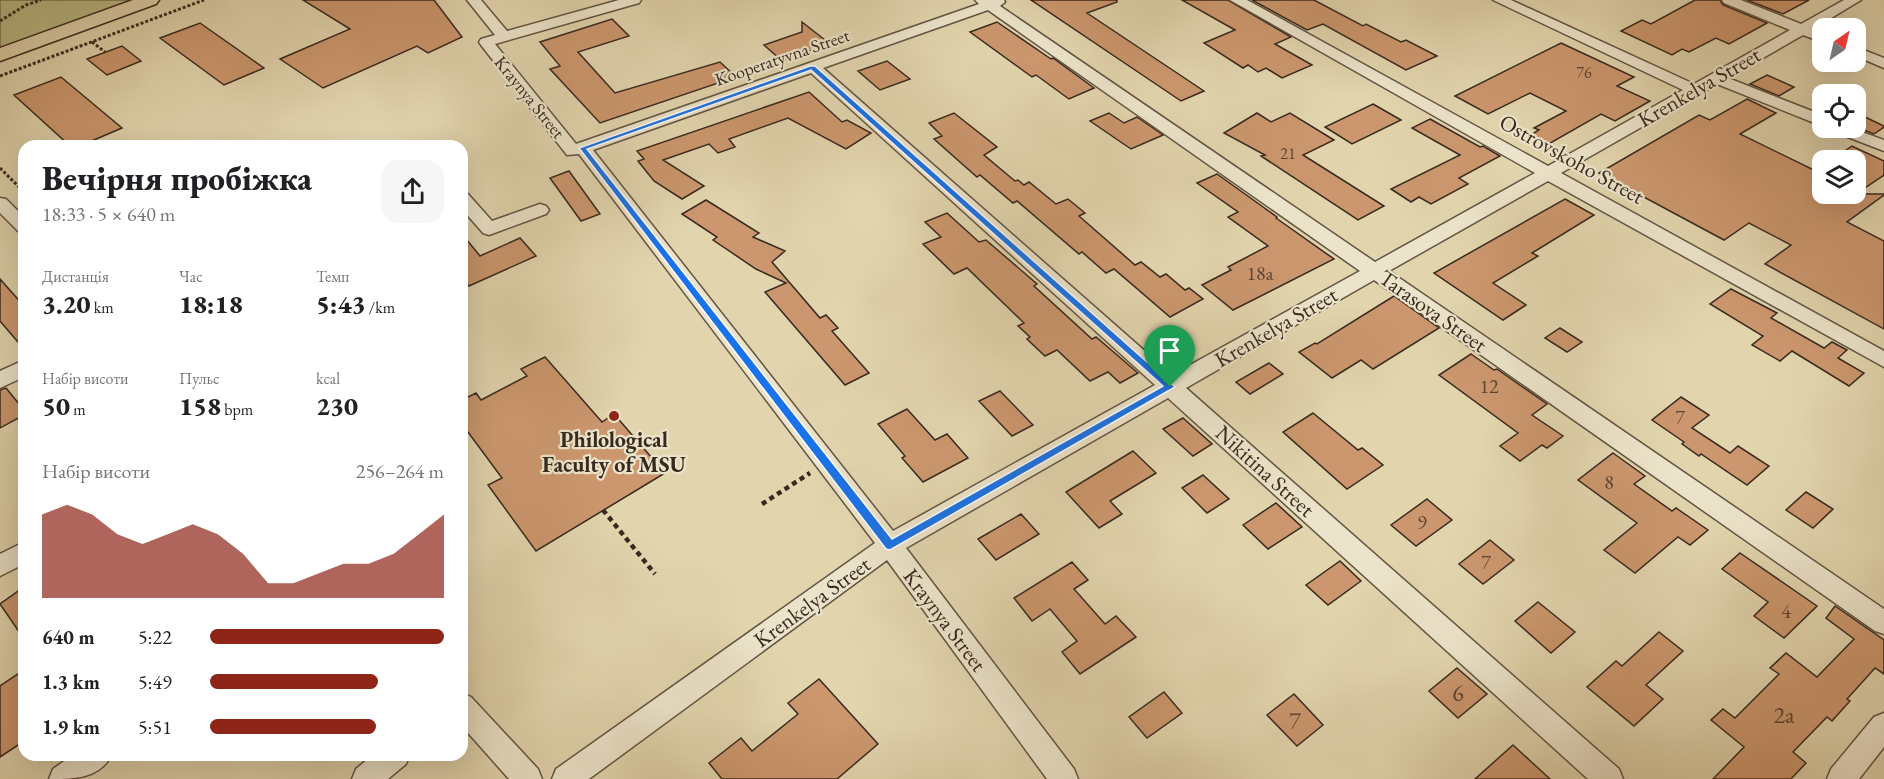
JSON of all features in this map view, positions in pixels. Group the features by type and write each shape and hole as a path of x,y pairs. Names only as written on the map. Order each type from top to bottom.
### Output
{"main road":[{"path":"0,55 150,0"}],"street":[{"name":"Kraynya Street","path":"474,0 504,37 486,42 578,150 826,462 1064,779"},
{"path":"504,37 634,0"},
{"name":"Ostrovskoho Street","path":"1237,0 1884,360"},
{"path":"1500,0 1695,90"},
{"path":"1730,0 1812,34"},
{"name":"Krenkelya Street","path":"566,779 890,545 1854,0"},
{"name":"Kooperatyvna Street","path":"578,150 991,2"},
{"name":"Tarasova Street","path":"991,2 1374,271 1884,623"},
{"path":"1866,55 1884,63"},
{"name":"Nikitina Street","path":"813,67 1610,779"},
{"path":"1716,78 1812,117"},
{"path":"1864,138 1884,146"},
{"path":"0,203 13,223"},
{"path":"468,205 489,229 540,210"},
{"path":"0,380 18,371"},
{"path":"0,566 18,556"},
{"path":"468,713 528,779"},
{"path":"1841,779 1884,726"},
{"path":"63,779 88,761"},
{"path":"366,779 388,761"}],"path":[{"path":"26,5 30,0"},
{"path":"0,21 26,5 40,0"},
{"path":"0,76 204,0"},
{"path":"92,42 105,52"},
{"path":"0,168 18,186"},
{"path":"762,504 826,462"},
{"path":"603,510 655,574"}],"green space":[{"path":"0,0 139,0 0,51"}],"building":[{"path":"303,0 434,0 462,37 428,53 417,46 323,88 280,59 350,29"},
{"path":"1031,0 1117,0 1117,2 1087,13 1204,91 1181,101"},
{"path":"1182,0 1228,0 1291,37 1275,44 1312,65 1282,78 1266,68 1258,72 1248,65 1243,68 1204,43 1235,30"},
{"path":"1252,0 1314,0 1363,26 1366,24 1401,42 1406,40 1437,56 1406,70 1323,24 1307,30"},
{"path":"1695,0 1720,0 1723,5 1767,23 1729,44 1716,38 1689,52 1682,49 1672,55 1621,31 1642,20 1651,24"},
{"path":"1747,0 1809,0 1783,14"},
{"path":"612,19 629,36 578,52 615,93 720,62 736,77 600,123 550,69 560,66 540,42"},
{"path":"802,22 830,44 782,61 764,45 802,32"},
{"path":"997,22 1094,88 1069,99 1036,75 1032,77 970,32"},
{"path":"200,23 264,68 224,85 160,38"},
{"path":"1561,43 1634,77 1617,86 1650,101 1615,121 1601,114 1547,145 1529,136 1539,130 1534,128 1566,111 1530,93 1488,114 1455,96"},
{"path":"122,46 141,61 107,75 87,59"},
{"path":"887,61 910,79 880,90 858,71"},
{"path":"1767,75 1794,87 1779,96 1750,84"},
{"path":"61,77 122,128 94,140 63,140 14,95"},
{"path":"809,92 842,122 847,120 871,133 846,149 788,118 729,139 735,147 718,153 709,144 663,160 704,186 682,199 654,181 638,161 644,159 637,151"},
{"path":"1747,99 1776,113 1740,134 1812,169 1812,204 1866,204 1866,194 1884,194 1847,222 1884,241 1884,329 1765,264 1791,245 1749,223 1724,240 1599,173 1699,115 1710,120"},
{"path":"1373,104 1401,120 1352,144 1325,127"},
{"path":"954,113 997,147 984,155 1015,181 1018,180 1024,185 1029,182 1056,204 1068,199 1085,213 1079,216 1135,265 1141,262 1160,277 1166,274 1185,290 1189,288 1203,299 1170,317 1114,269 1106,273 1082,252 1079,254 1017,201 1013,203 980,175 977,177 934,139 942,136 929,123"},
{"path":"1109,113 1124,123 1137,117 1163,135 1131,149 1090,121"},
{"path":"1257,113 1271,122 1290,113 1334,140 1303,155 1384,206 1358,220 1261,156 1265,155 1224,133"},
{"path":"1866,117 1884,126 1874,134 1866,131"},
{"path":"1430,119 1500,156 1459,178 1468,184 1431,204 1419,197 1411,202 1391,189 1460,155 1412,128"},
{"path":"1852,146 1861,150 1846,150"},
{"path":"1866,153 1884,161 1884,175 1866,187"},
{"path":"569,171 600,214 581,221 550,178"},
{"path":"1217,174 1334,259 1233,310 1202,285 1231,270 1228,267 1268,246 1228,217 1238,212 1197,183"},
{"path":"1565,199 1594,215 1532,253 1538,256 1493,283 1526,305 1503,320 1434,273"},
{"path":"706,200 759,233 753,237 785,251 772,262 820,318 826,315 838,328 832,331 869,373 845,385 765,292 786,283 756,269 713,240 717,237 682,214"},
{"path":"947,213 979,242 986,240 1037,284 1034,286 1092,339 1096,337 1138,373 1120,383 1108,372 1090,381 1057,350 1045,356 1027,339 1030,337 1018,326 1024,323 967,268 954,274 923,244 941,237 925,222"},
{"path":"520,238 536,256 469,286 468,241 480,256"},
{"path":"0,279 18,299 18,342 0,321"},
{"path":"1731,289 1777,313 1771,318 1824,348 1832,342 1847,350 1838,358 1864,373 1849,386 1792,351 1780,361 1752,345 1763,336 1710,304"},
{"path":"1394,296 1439,328 1373,369 1361,360 1332,378 1299,352 1317,344"},
{"path":"1560,328 1582,342 1567,352 1545,338"},
{"path":"1471,354 1547,404 1532,415 1563,436 1547,448 1542,445 1520,461 1500,446 1518,433 1439,375"},
{"path":"545,357 602,422 614,414 665,473 536,551 488,485 502,478 468,432 468,397 476,393 481,400 527,376 521,369"},
{"path":"1269,363 1283,374 1250,394 1236,382"},
{"path":"6,388 18,403 18,418 0,428 0,390"},
{"path":"1000,391 1033,425 1012,436 979,401"},
{"path":"1681,397 1709,415 1692,428 1730,453 1738,446 1769,466 1747,485 1701,454 1699,456 1682,444 1684,442 1652,420"},
{"path":"907,409 935,440 947,434 968,458 923,482 902,458 905,456 878,424"},
{"path":"1313,413 1358,450 1362,448 1383,465 1347,489 1283,432"},
{"path":"1183,418 1212,444 1193,456 1163,429"},
{"path":"1133,451 1156,473 1110,501 1122,514 1099,528 1066,492"},
{"path":"1613,453 1645,476 1634,484 1672,511 1676,508 1708,530 1690,545 1678,537 1635,573 1604,550 1637,523 1578,480"},
{"path":"1203,475 1229,499 1207,513 1182,488"},
{"path":"1806,492 1833,509 1813,528 1786,510"},
{"path":"1427,499 1452,520 1416,546 1391,525"},
{"path":"1276,503 1302,527 1268,549 1243,525"},
{"path":"1021,514 1039,534 996,560 978,539"},
{"path":"1490,540 1514,560 1483,584 1459,564"},
{"path":"1740,553 1817,606 1784,638 1754,616 1768,602 1722,569"},
{"path":"1340,561 1361,581 1328,605 1306,585"},
{"path":"1072,562 1088,580 1074,589 1105,624 1116,616 1136,637 1080,674 1062,652 1077,641 1050,609 1032,621 1014,598"},
{"path":"18,591 18,630 0,604"},
{"path":"1538,602 1575,632 1551,653 1515,621"},
{"path":"1835,606 1884,640 1884,674 1875,668 1847,699 1850,701 1832,721 1827,717 1793,752 1806,763 1791,779 1713,779 1744,747 1711,720 1723,709 1735,718 1779,674 1770,668 1786,653 1817,677 1854,639 1826,618"},
{"path":"1659,632 1683,651 1646,685 1663,699 1634,726 1587,687 1616,661 1622,666"},
{"path":"1457,668 1487,694 1458,718 1429,691"},
{"path":"18,674 18,745 0,757 0,686"},
{"path":"819,679 878,744 837,779 722,779 709,763 741,738 752,751 798,714 788,703"},
{"path":"1164,692 1182,713 1147,738 1129,717"},
{"path":"1294,694 1323,725 1297,746 1267,715"},
{"path":"1513,745 1550,779 1475,779"}],"place":[{"name":"Philological Faculty of MSU","path":"614,416"}],"route":[{"path":"813,67 1170,387 890,545 582,148 813,67"}]}
